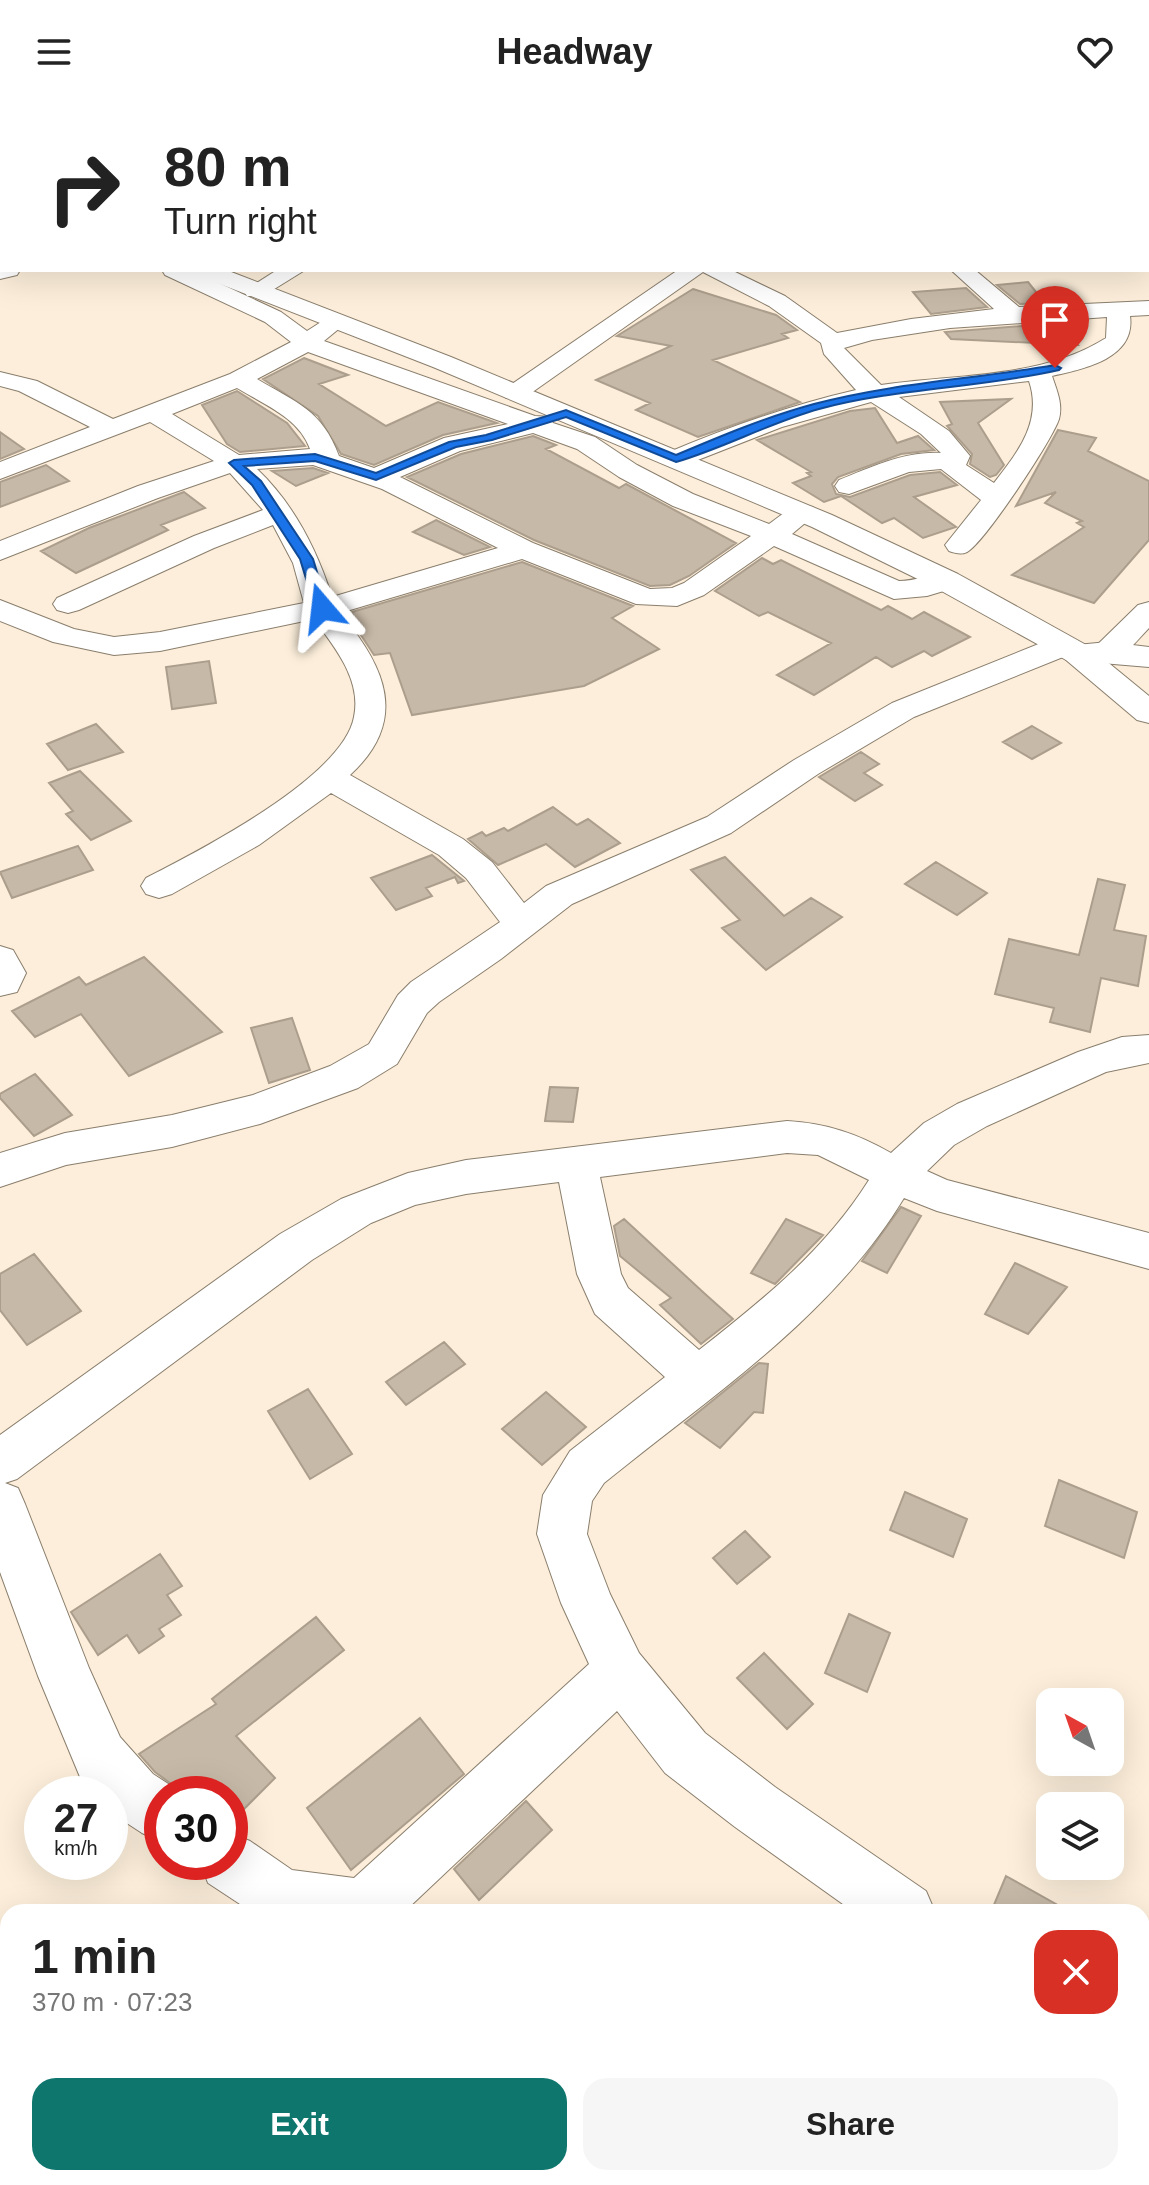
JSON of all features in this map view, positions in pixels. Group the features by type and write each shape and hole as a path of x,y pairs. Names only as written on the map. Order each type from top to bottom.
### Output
{"main road":[{"path":"210,272 515,393 803,513 947,581 1082,650 1149,713"},
{"path":"1082,650 1149,657"}],"street":[{"path":"178,272 273,317 307,343 586,443 628,471 703,508 772,535 894,590 917,590 947,581"},
{"path":"255,291 290,272"},
{"path":"515,393 690,272"},
{"path":"717,272 777,301 833,341 1014,315 1149,308"},
{"path":"964,272 1014,315"},
{"path":"676,459 765,423 816,407 875,394 1038,371 1094,354 1117,341 1120,335 1118,309"},
{"path":"0,471 239,379 307,343 336,321"},
{"path":"833,341 832,349 875,394 941,435 957,456 952,463"},
{"path":"959,545 997,498 1042,429 1049,410 1038,371"},
{"path":"0,379 28,386 114,429"},
{"path":"239,379 297,413 317,432 327,460"},
{"path":"154,414 234,463 257,483 306,559 322,608 355,651 367,686 371,719 360,748 328,777 276,817 216,856 159,886"},
{"path":"376,477 453,444 488,438 566,414"},
{"path":"0,551 148,492 234,463 295,457 327,460 376,477 523,549 646,598 662,600 694,589 803,513"},
{"path":"849,486 920,461 952,463"},
{"path":"952,463 954,469 997,498"},
{"path":"703,508 740,486"},
{"path":"68,604 204,542 277,514"},
{"path":"0,609 58,632 100,645 119,646 216,631 322,608 436,578 523,549"},
{"path":"0,1170 65,1149 172,1131 260,1109 344,1077 383,1054 412,1005 425,992 559,895 719,825 818,760 903,710 1082,650 1149,611"},
{"path":"328,777 451,847 479,870 521,924"},
{"path":"894,1904 755,1807 685,1753 620,1672 587,1603 562,1534 568,1495 587,1467 791,1304 839,1256 869,1217 895,1175 939,1134 972,1115 1092,1062 1122,1052 1149,1049"},
{"path":"0,1463 296,1247 356,1211 408,1190 466,1177 787,1137 832,1143 937,1194 987,1210 1149,1251"},
{"path":"576,1162 599,1274 611,1301 699,1378"},
{"path":"0,1504 65,1676 100,1757 133,1794 144,1801"},
{"path":"370,1904 620,1672"},
{"path":"248,1877 261,1887 301,1904"}],"building":[{"path":"1028,282 1045,303 1020,304 997,285"},
{"path":"966,288 987,307 931,314 913,292"},
{"path":"693,289 776,315 797,330 782,334 788,338 713,360 800,402 698,437 636,410 650,403 596,380 671,346 617,336"},
{"path":"1061,323 1078,345 951,339 945,332"},
{"path":"304,358 348,375 319,384 386,426 438,402 497,423 443,435 374,465 341,454 318,416 263,379"},
{"path":"237,391 287,423 305,446 240,452 227,444 202,405"},
{"path":"1011,399 978,423 1004,465 990,477 970,464 972,454 947,426 952,424 940,402"},
{"path":"875,408 897,443 918,436 934,450 901,454 838,477 832,484 836,494 850,497 910,475 940,472 957,485 914,497 956,527 923,538 894,518 882,523 841,496 824,502 793,483 811,476 807,473 811,472 757,440 850,411"},
{"path":"1058,430 1096,438 1088,451 1149,481 1149,540 1094,603 1012,575 1084,527 1077,523 1082,521 1045,503 1056,492 1016,506"},
{"path":"0,432 24,449 0,459"},
{"path":"533,436 556,445 546,449 619,488 626,484 736,543 689,576 670,585 650,586 534,540 407,477 461,454"},
{"path":"46,465 69,481 0,507 0,482"},
{"path":"313,468 328,473 296,486 272,471"},
{"path":"184,492 205,508 161,525 168,530 76,573 41,551 89,528"},
{"path":"436,520 490,547 464,555 413,532"},
{"path":"762,558 773,564 781,560 881,610 888,606 912,619 924,612 970,637 932,656 924,651 892,667 876,657 814,695 777,675 831,643 768,612 759,616 715,591"},
{"path":"522,562 633,606 612,618 659,649 584,686 412,715 390,653 374,655 359,632 352,612"},
{"path":"209,661 216,703 172,709 166,667"},
{"path":"96,724 123,752 68,770 47,744"},
{"path":"1032,726 1061,743 1032,759 1003,742"},
{"path":"861,752 879,764 864,773 882,785 855,801 819,777"},
{"path":"80,771 131,821 91,840 66,814 73,811 49,783"},
{"path":"553,807 577,825 588,819 620,843 575,867 546,844 498,865 468,839 482,832 486,836 504,828 508,831"},
{"path":"78,846 93,870 12,898 0,872"},
{"path":"432,855 464,881 458,883 455,877 426,888 432,896 396,910 371,878"},
{"path":"725,857 784,916 811,898 842,917 766,970 722,928 740,920 691,870"},
{"path":"936,862 987,893 957,915 905,884"},
{"path":"1098,879 1125,885 1114,930 1146,936 1138,986 1101,978 1090,1032 1050,1022 1054,1008 995,994 1009,939 1079,955"},
{"path":"144,957 222,1032 129,1076 81,1014 35,1037 12,1011 79,977 86,985"},
{"path":"292,1018 310,1070 269,1083 251,1028"},
{"path":"35,1074 72,1115 34,1136 0,1098 0,1094"},
{"path":"550,1087 578,1088 573,1122 545,1121"},
{"path":"901,1207 921,1216 887,1273 862,1261"},
{"path":"624,1219 733,1319 701,1344 660,1305 671,1298 620,1256 614,1226"},
{"path":"786,1219 823,1235 775,1284 751,1273"},
{"path":"34,1254 81,1311 27,1345 0,1310 0,1274"},
{"path":"1015,1263 1067,1287 1028,1334 985,1314"},
{"path":"444,1342 465,1364 406,1405 386,1382"},
{"path":"759,1363 768,1364 763,1413 754,1412 720,1448 685,1423"},
{"path":"308,1389 352,1454 310,1479 268,1411"},
{"path":"546,1392 586,1427 542,1465 502,1429"},
{"path":"1059,1480 1137,1512 1124,1558 1045,1526"},
{"path":"905,1492 967,1519 953,1557 890,1530"},
{"path":"745,1531 770,1557 737,1584 713,1558"},
{"path":"160,1554 182,1586 167,1595 181,1615 159,1629 164,1636 139,1653 127,1635 98,1655 71,1612"},
{"path":"849,1614 890,1633 867,1692 825,1673"},
{"path":"316,1617 344,1650 236,1736 275,1778 248,1805 248,1776 160,1776 139,1754 216,1704 212,1699"},
{"path":"764,1653 813,1704 787,1729 737,1678"},
{"path":"420,1718 464,1774 351,1870 307,1808"},
{"path":"526,1801 552,1830 479,1900 454,1869"},
{"path":"1006,1876 1056,1904 994,1904"}],"route":[{"path":"322,608 306,559 257,483 234,463 315,457 376,477 453,444 488,438 566,414 676,459 719,440 816,407 875,394 1055,368"}]}
